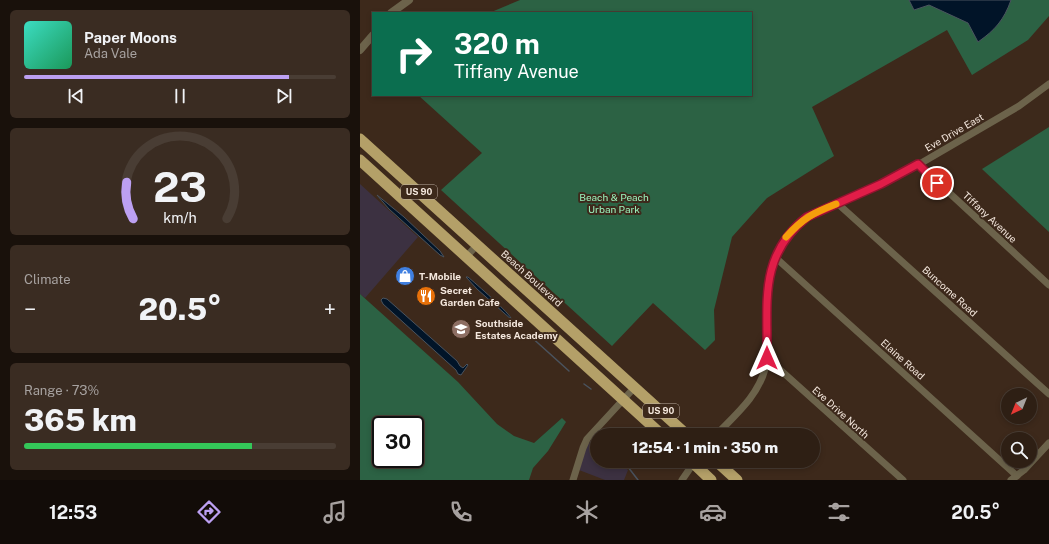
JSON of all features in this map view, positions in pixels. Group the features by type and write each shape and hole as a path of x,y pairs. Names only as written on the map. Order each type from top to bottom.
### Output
{"highway":[{"name":"Beach Boulevard","path":"360,139 679,428"},
{"name":"US 90","path":"360,160 654,428"},
{"path":"699,468 711,480"},
{"path":"724,468 737,480"}],"street":[{"path":"392,12 409,0"},
{"path":"360,50 372,36"},
{"name":"Eve Drive East","path":"722,428 754,393 763,376 767,358 767,290 771,270 785,238 798,224 807,217 881,184 918,164 1019,106 1049,84"},
{"name":"Tiffany Avenue","path":"918,164 1049,284"},
{"name":"Buncome Road","path":"838,203 1049,394"},
{"path":"466,257 477,245"},
{"name":"Elaine Road","path":"776,258 1014,478"},
{"name":"Eve Drive North","path":"767,358 903,480"},
{"path":"573,480 587,439 634,388"},
{"path":"1014,478 1024,470 1049,443"},
{"path":"682,480 689,468"}],"shaded area":[{"path":"360,184 418,237 365,298 360,294"},
{"path":"590,442 590,468 626,468 628,470 624,480 605,480 579,470 587,446"}],"green space":[{"name":"Beach & Peach Urban Park","path":"520,0 1049,0 1049,16 1028,40 972,75 947,30 812,107 834,156 767,198 732,237 714,310 715,340 705,350 653,303 612,346 441,190 482,153 419,96 752,96 752,12 491,12"},
{"path":"1049,127 1049,232 982,169"},
{"path":"360,294 458,382 497,424 514,436 534,443 562,418 566,422 548,451 533,468 529,480 360,480"}],"water":[{"path":"909,0 1011,0 1002,19 978,42 968,23 929,5 914,10"},
{"path":"377,195 404,217 440,251 444,257 389,209"},
{"path":"466,277 468,277 492,298 510,316 512,320 477,289"},
{"path":"383,298 387,299 457,361 460,366 463,368 467,364 468,365 461,375 458,374 456,370 383,304 381,300"}],"waterway":[{"path":"529,335 569,371"},
{"path":"584,384 591,389"},
{"path":"629,468 638,480"}],"slow traffic":[{"path":"786,237 807,217 836,204"}],"place":[{"name":"T-Mobile","path":"405,276"},
{"name":"Secret Garden Cafe","path":"426,296"},
{"name":"Southside Estates Academy","path":"461,329"}],"route":[{"path":"767,358 766,333 768,281 780,247 785,238 798,224 807,217 881,184 918,164 937,183"}]}
